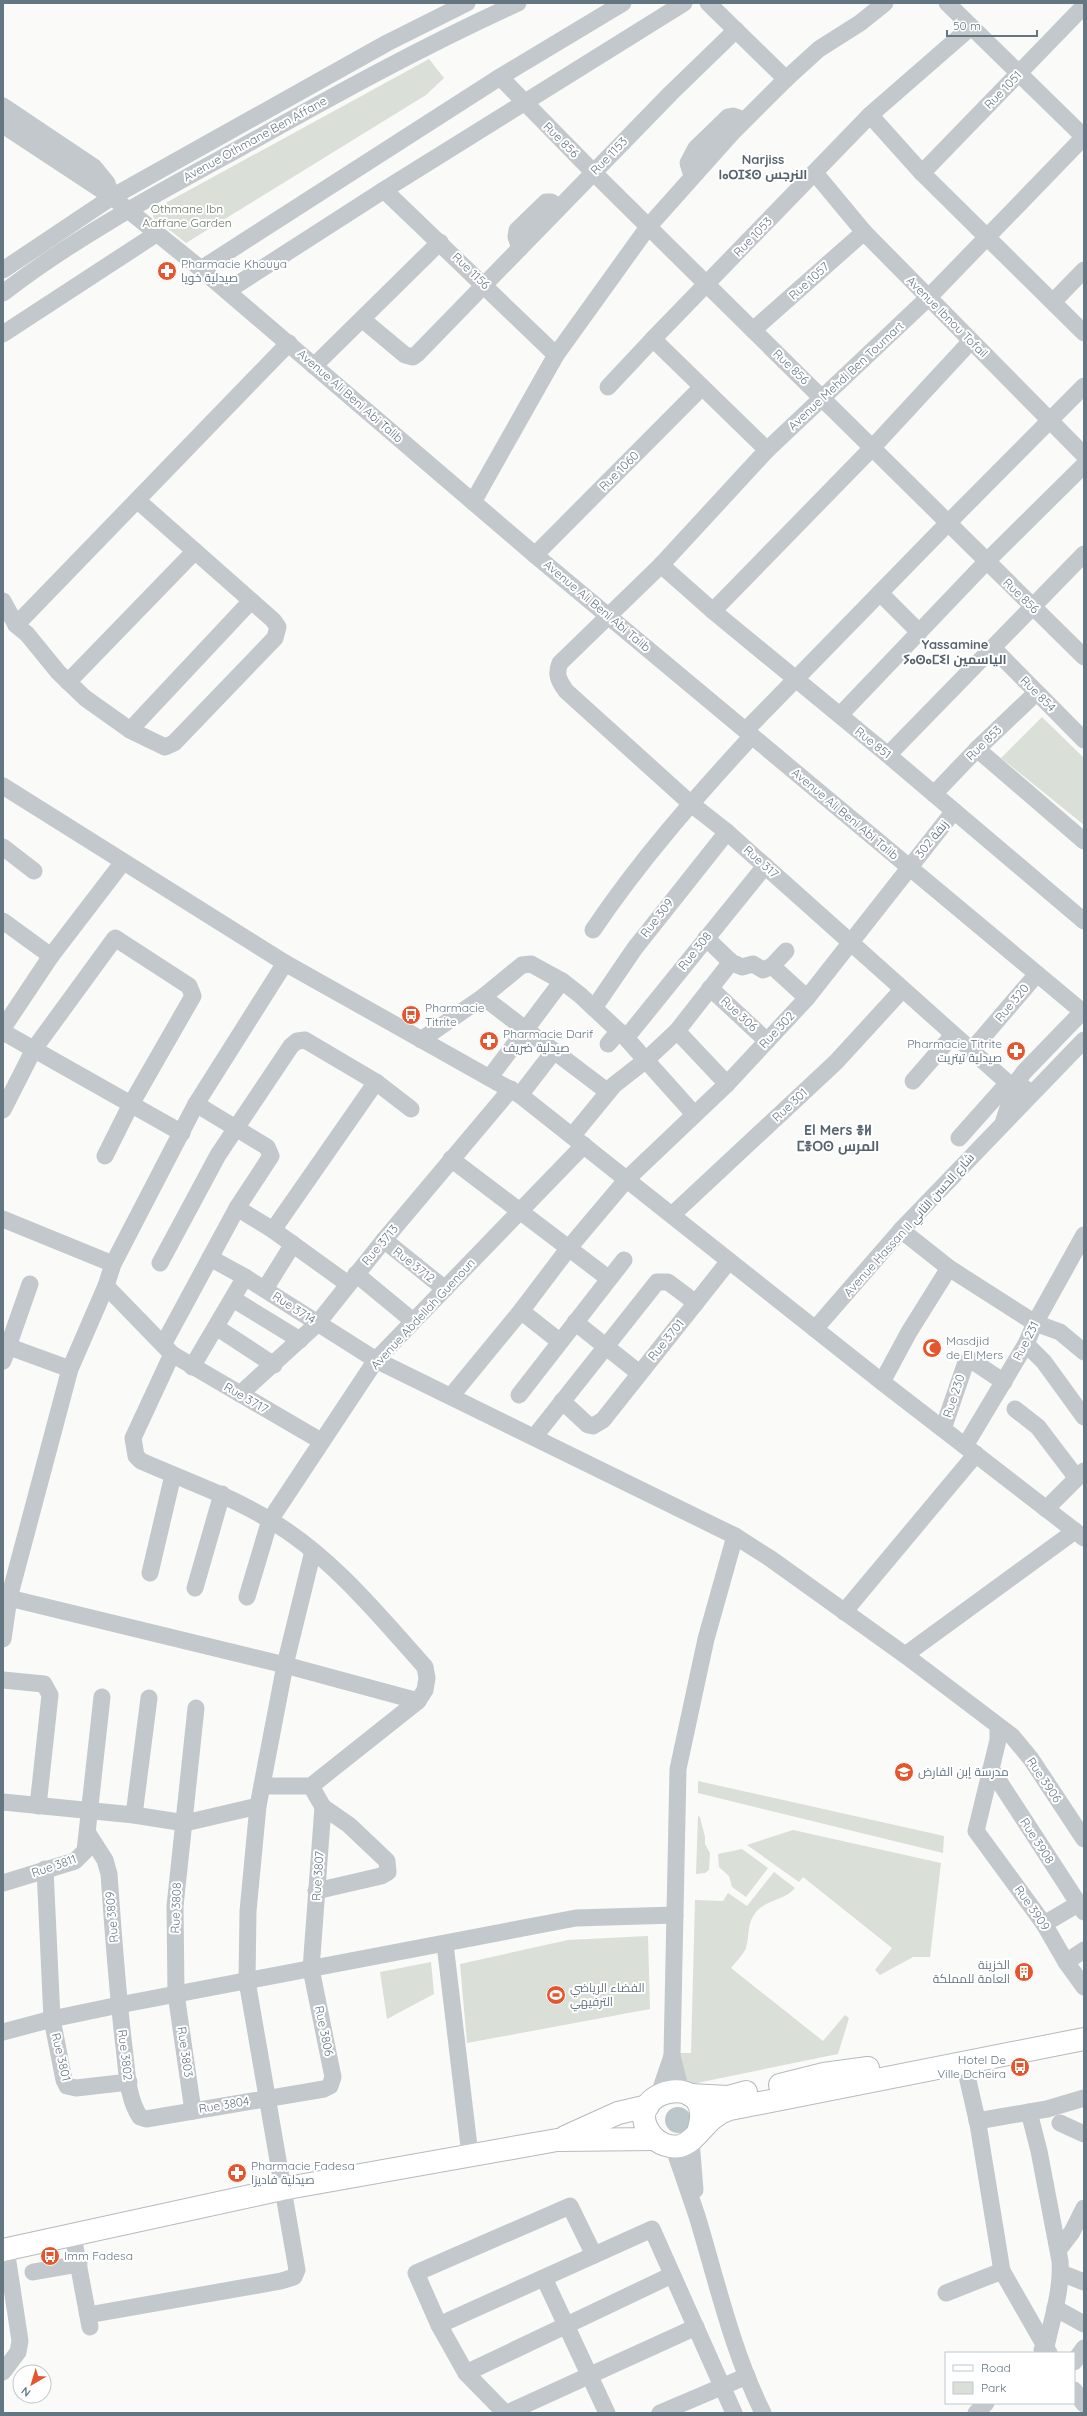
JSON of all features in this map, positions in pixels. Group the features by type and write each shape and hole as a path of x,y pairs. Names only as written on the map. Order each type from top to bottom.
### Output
{"main road":[{"path":"557,2140 653,2100 672,2090 685,2093 728,2097 824,2074 894,2065 1084,2028"},
{"path":"4,2250 282,2189 557,2140 679,2139 717,2112 1084,2039"},
{"path":"679,2139 702,2122 701,2112 697,2102 685,2093"},
{"path":"653,2100 646,2124 679,2139"}],"street":[{"name":"Avenue Othmane Ben Affane","path":"3,270 112,197 387,43 467,3"},
{"name":"Avenue Othmane Ben Affane","path":"3,293 73,243 126,210 326,100 518,3"},
{"path":"201,269 500,77 623,3"},
{"path":"227,291 523,102 684,3"},
{"path":"708,3 786,79"},
{"path":"473,502 556,355 648,227 692,176 744,120 786,79 818,49 860,23 885,3"},
{"path":"947,3 1084,137"},
{"name":"Rue 1051","path":"922,173 1020,74 1084,6"},
{"name":"Rue 1053","path":"608,387 870,115 971,27"},
{"name":"Rue 1153","path":"362,320 405,355 413,357 736,30"},
{"name":"Rue 856","path":"500,77 648,227 1084,657"},
{"path":"3,106 94,167 107,183 112,197"},
{"path":"870,115 922,173 1084,333"},
{"path":"3,125 112,197"},
{"name":"Avenue Mehdi Ben Toumart","path":"609,617 661,565 767,450 928,298 986,236 1084,137"},
{"name":"Avenue Ibnou Tofail","path":"815,173 864,232 1084,455"},
{"name":"Rue 1156","path":"384,190 484,284 556,355"},
{"name":"Avenue Ali Beni Abi Talib","path":"112,197 289,343 314,366 609,617 1083,1011"},
{"name":"Rue 1057","path":"754,330 864,232"},
{"path":"3,334 156,234"},
{"path":"314,366 440,242"},
{"path":"1053,302 1084,270"},
{"path":"653,339 767,450"},
{"path":"713,611 872,448 970,340"},
{"path":"16,625 289,343"},
{"path":"593,930 645,858 795,679 1084,386"},
{"name":"Rue 1060","path":"536,555 702,387"},
{"path":"840,715 986,562 1084,465"},
{"path":"3,602 16,625 27,634 68,682 97,708 130,730 162,746 172,745 275,638 278,631 276,623 138,500"},
{"path":"68,682 195,551"},
{"path":"888,755 1032,606 1081,564"},
{"name":"Rue 851","path":"661,565 713,611 1083,918"},
{"path":"880,593 919,632"},
{"path":"130,730 251,600"},
{"name":"Rue 317","path":"609,617 560,663 557,676 566,691 690,803 727,832 971,1051 1012,1083 1032,1093"},
{"name":"Rue 854","path":"993,648 1036,693 1082,735"},
{"name":"Rue 853","path":"934,794 977,749 1036,693"},
{"path":"977,749 1084,842"},
{"path":"3,786 285,963 516,1092 628,1179 882,1382 1080,1535 905,1655"},
{"name":"زنقة 302","path":"909,867 954,811"},
{"name":"Rue 309","path":"594,1008 635,948 727,832"},
{"path":"3,847 34,871"},
{"path":"3,1028 51,956 123,862"},
{"name":"Rue 308","path":"618,1038 706,938 765,866"},
{"name":"Rue 302","path":"452,1395 521,1311 568,1249 628,1179 694,1114 727,1084 807,998 852,944 909,867"},
{"path":"3,921 51,956"},
{"path":"3,1110 34,1049 115,938 189,986 193,991 193,996 188,1008 130,1106 105,1156"},
{"path":"706,938 731,962 742,966 753,964 763,970 772,966 786,951"},
{"name":"Avenue Abdellah Guenoun","path":"247,1597 270,1520 376,1360 521,1211 578,1140 608,1092 677,1031 731,962"},
{"path":"3,1638 6,1597 70,1369 106,1286 113,1264 196,1104 285,963"},
{"path":"421,1040 482,997 526,963 562,981 594,1008 618,1038 646,1060 694,1114"},
{"path":"772,966 807,998"},
{"name":"Rue 320","path":"971,1051 1037,974"},
{"path":"490,1077 562,981"},
{"name":"Rue 306","path":"710,988 767,1041"},
{"name":"Rue 301","path":"672,1215 836,1062 902,990"},
{"path":"482,997 608,1092"},
{"name":"Avenue Hassan II شارع الحسن الثاني","path":"1003,1122 1012,1083 1083,1011"},
{"path":"677,1031 727,1084"},
{"path":"3,1032 130,1106 182,1133"},
{"path":"913,1081 953,1035"},
{"path":"160,1263 235,1127 291,1046 297,1041 305,1040 376,1082 411,1109"},
{"name":"Avenue Hassan II شارع الحسن الثاني","path":"815,1329 901,1230 1003,1122 1084,1040"},
{"name":"Rue 3713","path":"240,1394 274,1365 317,1324 451,1159 554,1051"},
{"path":"272,1230 376,1082"},
{"path":"959,1138 1012,1083"},
{"path":"196,1104 267,1147 271,1156 238,1208 210,1258 168,1349 133,1438 133,1448 136,1456 141,1461 172,1475 222,1494 270,1520 313,1551 363,1598 424,1667 427,1678 425,1690 418,1702 311,1786 262,1786"},
{"path":"451,1159 608,1278"},
{"path":"238,1208 293,1244 352,1279 413,1321"},
{"path":"3,1219 113,1264"},
{"path":"901,1230 949,1268 1035,1323 1060,1332 1084,1352"},
{"name":"Rue 231","path":"844,1612 970,1450 1004,1382 1026,1344 1035,1323 1084,1234"},
{"name":"Rue 3712","path":"384,1240 445,1289"},
{"path":"265,1289 293,1244"},
{"name":"Rue 3714","path":"210,1258 246,1277 317,1324 376,1360 452,1395 735,1536"},
{"path":"519,1395 608,1278 624,1260"},
{"name":"Rue 3701","path":"562,1401 588,1425 594,1426 603,1420 729,1261"},
{"path":"882,1382 912,1326 949,1268"},
{"path":"192,1367 246,1277"},
{"path":"535,1436 605,1346 661,1280 668,1282 696,1303"},
{"path":"30,1284 5,1354 70,1369"},
{"name":"Rue 3717","path":"106,1286 168,1349 192,1367 321,1441"},
{"path":"233,1299 300,1340"},
{"path":"521,1311 559,1341"},
{"path":"575,1322 639,1373"},
{"path":"216,1327 274,1365"},
{"path":"1026,1344 1044,1362 1084,1417"},
{"name":"Rue 230","path":"943,1429 966,1362 971,1360 1004,1382"},
{"path":"1015,1409 1038,1427 1080,1474 1046,1509"},
{"path":"150,1573 172,1475"},
{"path":"195,1588 222,1494"},
{"path":"685,2093 672,2056 678,1769 706,1639 735,1536"},
{"name":"Rue 3906","path":"735,1536 771,1559 905,1655 1020,1744 1084,1839"},
{"path":"73,2236 89,2321 281,2281 294,2277 298,2270 282,2189 247,1981 248,1911 258,1806 285,1665 313,1551"},
{"path":"6,1597 285,1665 418,1702"},
{"path":"3,1680 44,1684 50,1695 38,1806"},
{"name":"Rue 3811","path":"3,1883 75,1861 82,1857 88,1835 102,1697"},
{"path":"134,1815 149,1698"},
{"name":"Rue 3808","path":"176,1994 175,1906 196,1708"},
{"path":"991,1769 1000,1734 998,1727"},
{"name":"Rue 3909","path":"991,1769 976,1831 1044,1924 1066,1962 1084,1987"},
{"name":"Rue 3908","path":"991,1769 1079,1899"},
{"path":"311,1786 323,1807 349,1825 388,1861 389,1865 388,1872 381,1876 316,1891"},
{"path":"3,1802 134,1815 185,1823 258,1806"},
{"name":"Rue 3807","path":"311,1969 323,1807"},
{"name":"Rue 3809","path":"88,1835 105,1860 109,1874 119,2005"},
{"path":"45,1869 52,2019"},
{"path":"1044,1924 1079,1899"},
{"path":"3,2032 52,2019 119,2005 576,1918 675,1915"},
{"path":"445,1944 470,2155"},
{"path":"1066,1962 1084,1950"},
{"name":"Rue 3806","path":"311,1969 333,2077 330,2086 324,2089"},
{"name":"Rue 3803","path":"176,1994 193,2111"},
{"name":"Rue 3802","path":"119,2005 128,2082 133,2105"},
{"name":"Rue 3801","path":"52,2019 64,2080 67,2086 76,2088 128,2082"},
{"path":"653,2100 672,2056"},
{"path":"964,2063 977,2121 1002,2271 1045,2351"},
{"name":"Rue 3804","path":"133,2105 140,2118 146,2119 324,2089"},
{"path":"977,2121 1047,2109 1084,2098"},
{"path":"1029,2112 1059,2250 1061,2273 1045,2351"},
{"path":"1060,2123 1084,2134"},
{"path":"679,2139 673,2146 697,2216 723,2311 747,2376 763,2413"},
{"path":"594,2255 570,2206 416,2274 439,2325 466,2373 506,2413 696,2327"},
{"path":"1059,2250 1072,2232 1084,2208"},
{"path":"439,2325 652,2229 672,2276 724,2386 734,2413"},
{"path":"3,2372 18,2352 20,2341 4,2250"},
{"path":"33,2272 79,2264"},
{"path":"946,2293 1002,2271"},
{"path":"1061,2273 1084,2282"},
{"path":"466,2373 672,2276"},
{"path":"544,2278 606,2413"},
{"path":"1055,2308 1084,2324"},
{"path":"1075,2361 1084,2348"},
{"path":"660,2413 747,2376"},
{"path":"1075,2391 1084,2404"},
{"path":"976,2413 985,2404"}],"green space":[{"name":"Othmane Ibn Aaffane Garden","path":"429,59 444,78 426,95 186,243 153,217 153,210"},
{"path":"1042,717 1084,758 1084,825 1001,758"},
{"path":"698,1781 944,1836 943,1853 698,1793"},
{"path":"698,1816 700,1817 705,1837 705,1844 710,1853 709,1870 705,1873 696,1874"},
{"path":"793,1830 941,1863 930,1957 913,1957 880,1975 875,1970 892,1948 803,1877 799,1882 747,1845"},
{"path":"742,1849 768,1868 746,1897 732,1887 729,1876 719,1867 718,1854"},
{"path":"774,1872 795,1888 787,1895 765,1904 756,1912 749,1926 746,1948 731,1968 823,2041 845,2015 849,2018 838,2054 682,2086 679,2053 691,2053 695,1900 723,1901 728,1893 747,1906"},
{"name":"الفضاء الرياضي الترفيهي","path":"648,1936 650,2009 467,2043 460,1964 568,1940"},
{"path":"431,1962 434,1994 387,2019 380,1972"}],"shaded area":[{"path":"678,2107 687,2111 691,2120 687,2129 678,2133 669,2129 665,2120 669,2111"}],"place":[{"name":"Pharmacie Khouya صيدلية خويا","path":"167,271"},
{"name":"Pharmacie Titrite","path":"411,1015"},
{"name":"Pharmacie Darif صيدلية ضريف","path":"489,1041"},
{"name":"Pharmacie Titrite صيدلية تيتريت","path":"1016,1051"},
{"name":"Masdjid de El Mers","path":"932,1348"},
{"name":"مدرسة إبن الفارض","path":"904,1772"},
{"name":"الخزينة العامة للمملكة","path":"1024,1972"},
{"name":"الفضاء الرياضي الترفيهي","path":"556,1995"},
{"name":"Hotel De Ville Dcheira","path":"1020,2067"},
{"name":"Pharmacie Fadesa صيدلية فاديزا","path":"237,2173"},
{"name":"Imm Fadesa","path":"50,2256"}],"district":[{"name":"Narjiss ⵏⴰⵔⵊⵉⵙ النرجس","path":"763,166"},
{"name":"Yassamine ⵢⴰⵙⴰⵎⵉⵏ الياسمين","path":"955,652"},
{"name":"El Mers ⴻⵍ ⵎⴻⵔⵙ المرس","path":"838,1138"}]}
